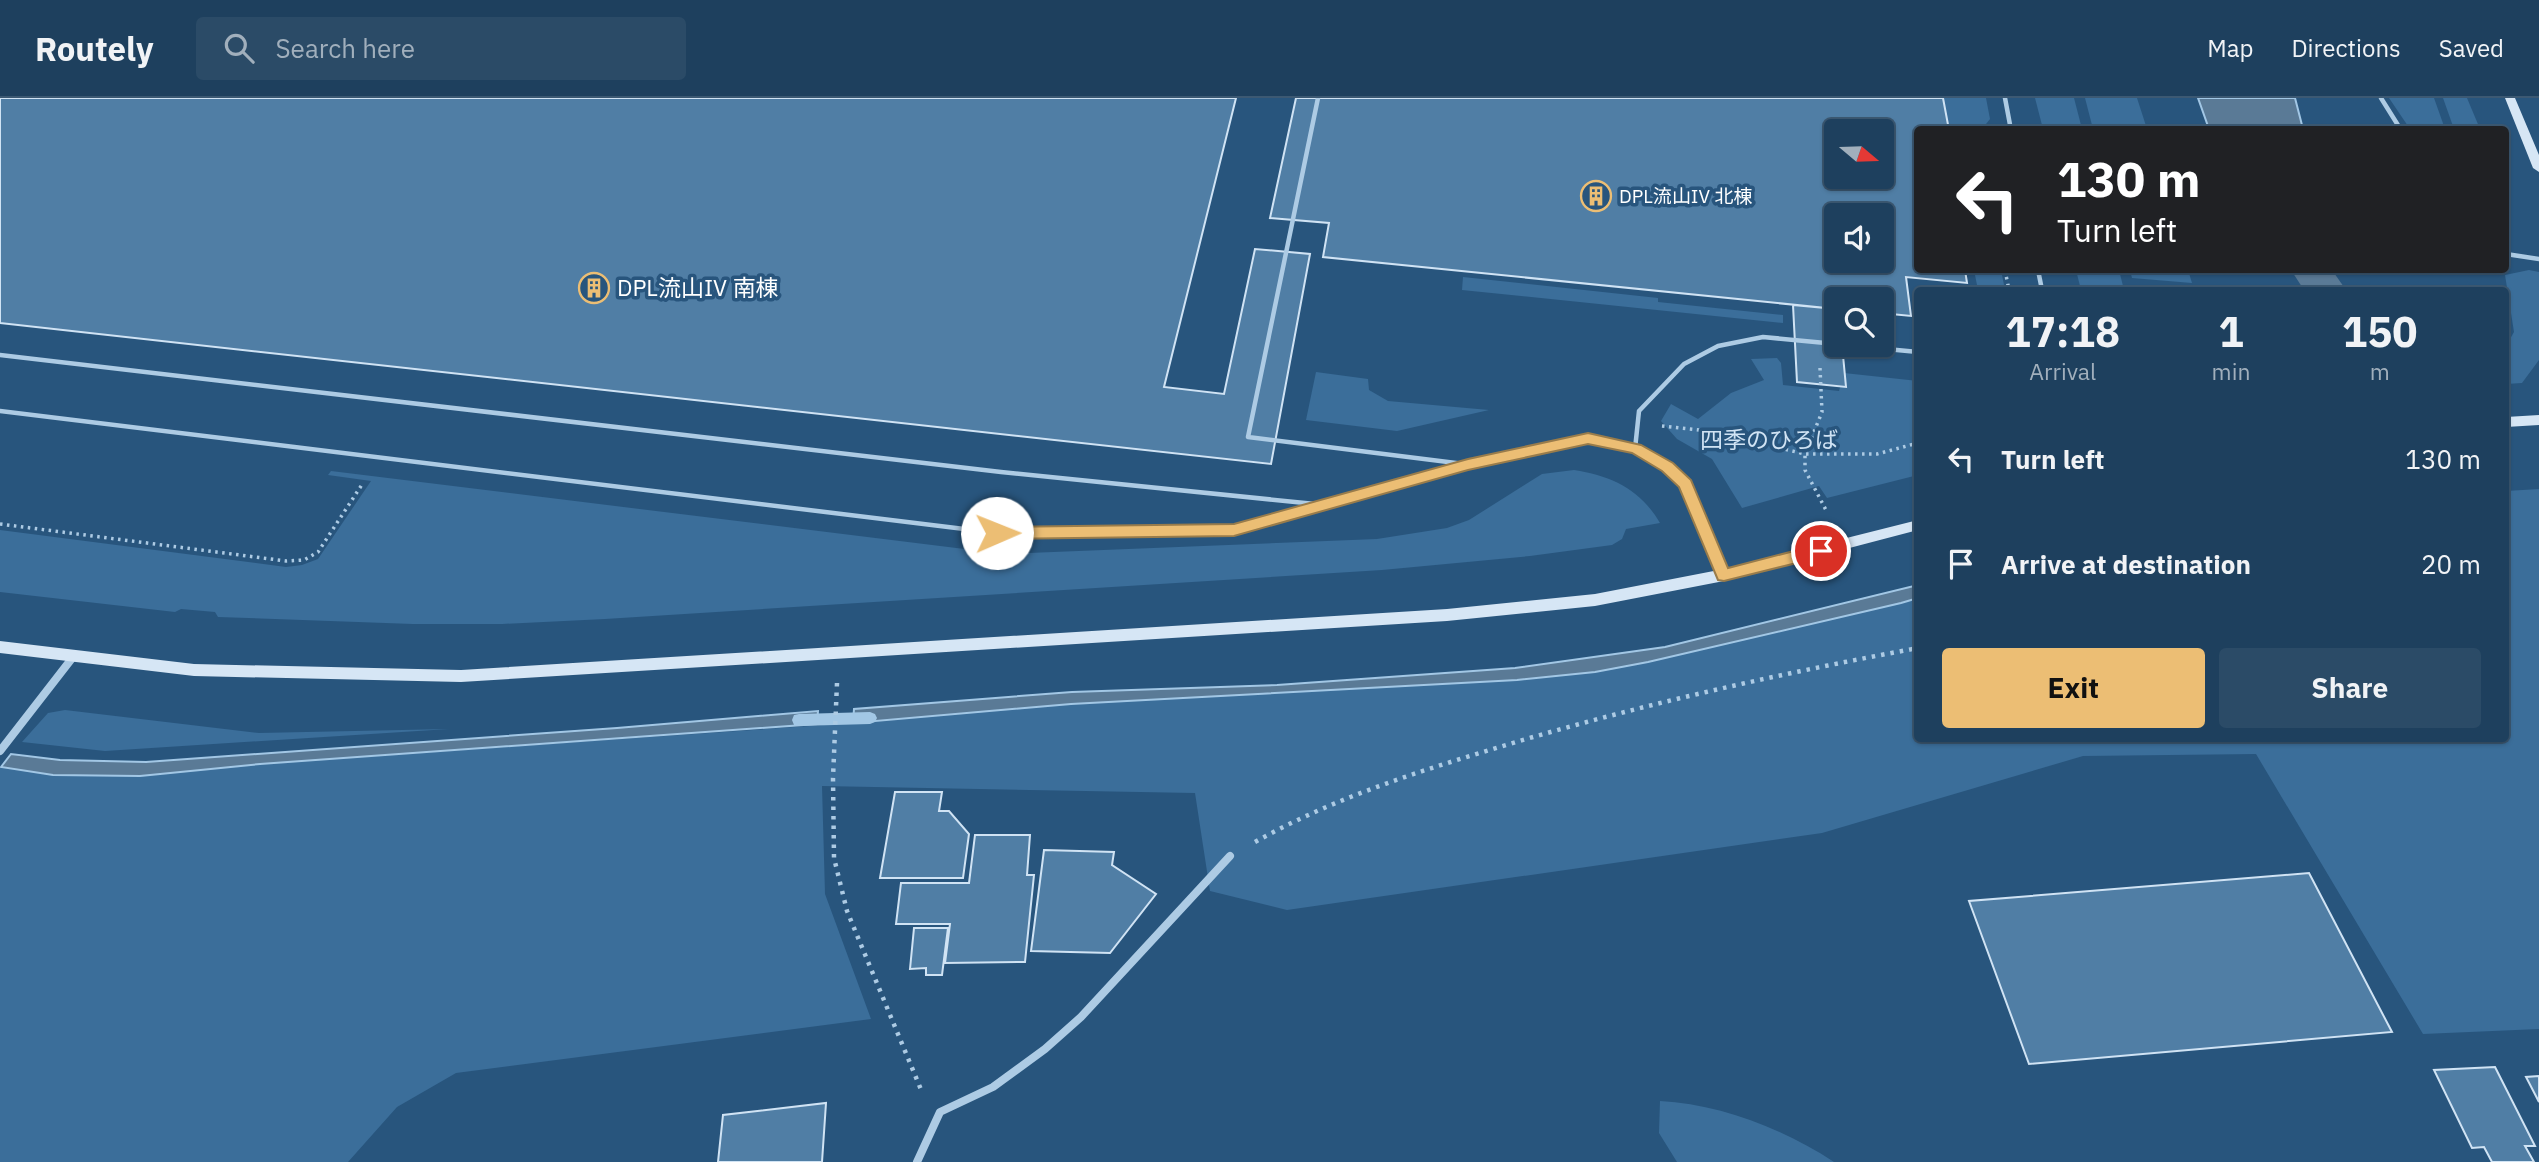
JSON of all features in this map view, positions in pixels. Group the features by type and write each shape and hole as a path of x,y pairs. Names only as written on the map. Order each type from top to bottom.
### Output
{"street":[{"path":"2510,98 2539,168"},
{"path":"2509,422 2539,420"},
{"path":"0,647 194,670 461,676 1447,615 1595,600 1724,575 1914,526"},
{"path":"0,751 73,657"},
{"path":"917,1162 940,1112 993,1087 1054,1041 1081,1017 1230,856"}],"lane":[{"path":"1318,98 1248,437 1468,465"},
{"path":"2005,98 2010,126"},
{"path":"2381,98 2398,126"},
{"path":"2509,254 2539,259"},
{"path":"1635,449 1639,411 1684,364 1718,346 1763,337 1824,343"},
{"path":"1894,350 1914,352"},
{"path":"0,355 1001,472 1320,505"},
{"path":"0,411 997,533 1234,530 1468,465 1588,439 1635,449 1668,467 1685,484 1724,575"}],"path":[{"path":"1818,342 1822,412 1805,454 1805,470 1827,512"},
{"path":"1637,423 1707,431 1805,454 1877,454 1914,444"},
{"path":"0,524 286,561 304,560 318,552 366,480"},
{"path":"1230,856 1295,818 1439,765 1560,728 1794,670 1914,649"},
{"path":"836,692 834,858 847,911 922,1092 940,1112"}],"green space":[{"path":"1943,98 1986,98 1990,119 1984,126 1948,126"},
{"path":"2035,98 2074,98 2081,126 2042,126"},
{"path":"2085,98 2137,98 2146,126 2092,126"},
{"path":"2389,98 2434,98 2444,126 2408,126"},
{"path":"2443,98 2467,98 2479,126 2453,126"},
{"path":"2529,270 2539,272 2539,360 2522,383 2509,384 2509,341 2514,332 2505,275"},
{"path":"1975,273 2002,273 2004,287 1977,287"},
{"path":"2077,273 2120,273 2123,287 2080,287"},
{"path":"2131,273 2189,273 2192,283 2132,278"},
{"path":"1463,277 1658,298 1658,302 1783,315 1783,323 1462,290"},
{"name":"四季のひろば","path":"1777,358 1781,363 1783,385 1839,391 1844,373 1914,381 1914,476 1827,498 1819,486 1742,508 1712,459 1677,439 1661,421 1671,404 1698,419 1731,393 1764,380 1751,359"},
{"path":"1316,372 1368,379 1369,390 1388,401 1489,410 1397,431 1306,420"},
{"path":"1574,470 1601,476 1624,486 1643,501 1660,523 1626,529 1622,539 1612,545 1382,570 502,624 413,624 218,617 215,612 181,609 175,612 0,592 0,530 286,567 302,565 318,559 371,481 328,475 331,471 1005,554 1377,539 1447,528 1469,520 1542,474"},
{"path":"2539,489 2539,1029 2423,1034 2256,754 2083,756 1822,833 1287,910 1210,891 1195,793 822,786 825,894 871,1019 456,1073 397,1107 348,1162 0,1162 0,767 53,775 140,776 260,764 853,723 1071,704 1517,680 1595,672 1648,662 1914,599 1914,742 2509,742 2509,491"},
{"path":"65,710 259,733 449,729 105,751 22,742 48,713"},
{"path":"1660,1101 1705,1107 1751,1120 1794,1139 1834,1162 1677,1162 1659,1133"}],"shaded area":[{"path":"2198,98 2295,98 2302,126 2208,126"},
{"path":"1914,586 1914,599 1901,603 1595,672 1517,680 1071,704 853,723 854,709 1072,692 1277,685 1515,668 1665,647"},
{"path":"818,711 817,724 260,764 140,776 53,775 1,767 11,754 60,760 146,762"}],"building":[{"name":"DPL流山IV 南棟","path":"0,98 1236,98 1164,387 1224,394 1255,249 1310,254 1271,464 0,323"},
{"name":"DPL流山IV 北棟","path":"1296,98 1943,98 1948,126 1914,126 1914,273 1965,273 1967,283 1906,277 1911,316 1894,314 1894,287 1824,287 1824,308 1323,257 1329,223 1270,218"},
{"path":"1793,305 1824,308 1824,357 1843,357 1846,387 1797,382"},
{"path":"895,792 942,792 939,811 949,811 969,834 963,878 880,878"},
{"path":"975,835 1030,835 1027,875 1034,875 1025,962 945,963 950,924 896,924 901,883 969,883"},
{"path":"1044,850 1114,852 1112,865 1156,894 1110,953 1031,951"},
{"path":"2309,873 2392,1032 2029,1064 1969,901"},
{"path":"914,928 948,928 942,975 926,975 926,968 910,969"},
{"path":"2495,1067 2535,1146 2525,1146 2534,1162 2492,1162 2484,1147 2472,1148 2434,1070"},
{"path":"2539,1076 2539,1102 2526,1077"},
{"path":"826,1103 822,1162 718,1162 723,1115"}],"waterway":[{"path":"2313,273 2323,287"},
{"path":"799,720 870,718"}],"place":[{"name":"DPL流山IV 北棟","path":"1596,196"},
{"name":"DPL流山IV 南棟","path":"594,288"}],"route":[{"path":"997,533 1234,530 1468,465 1588,439 1635,449 1668,467 1685,484 1724,575 1821,551"}]}
